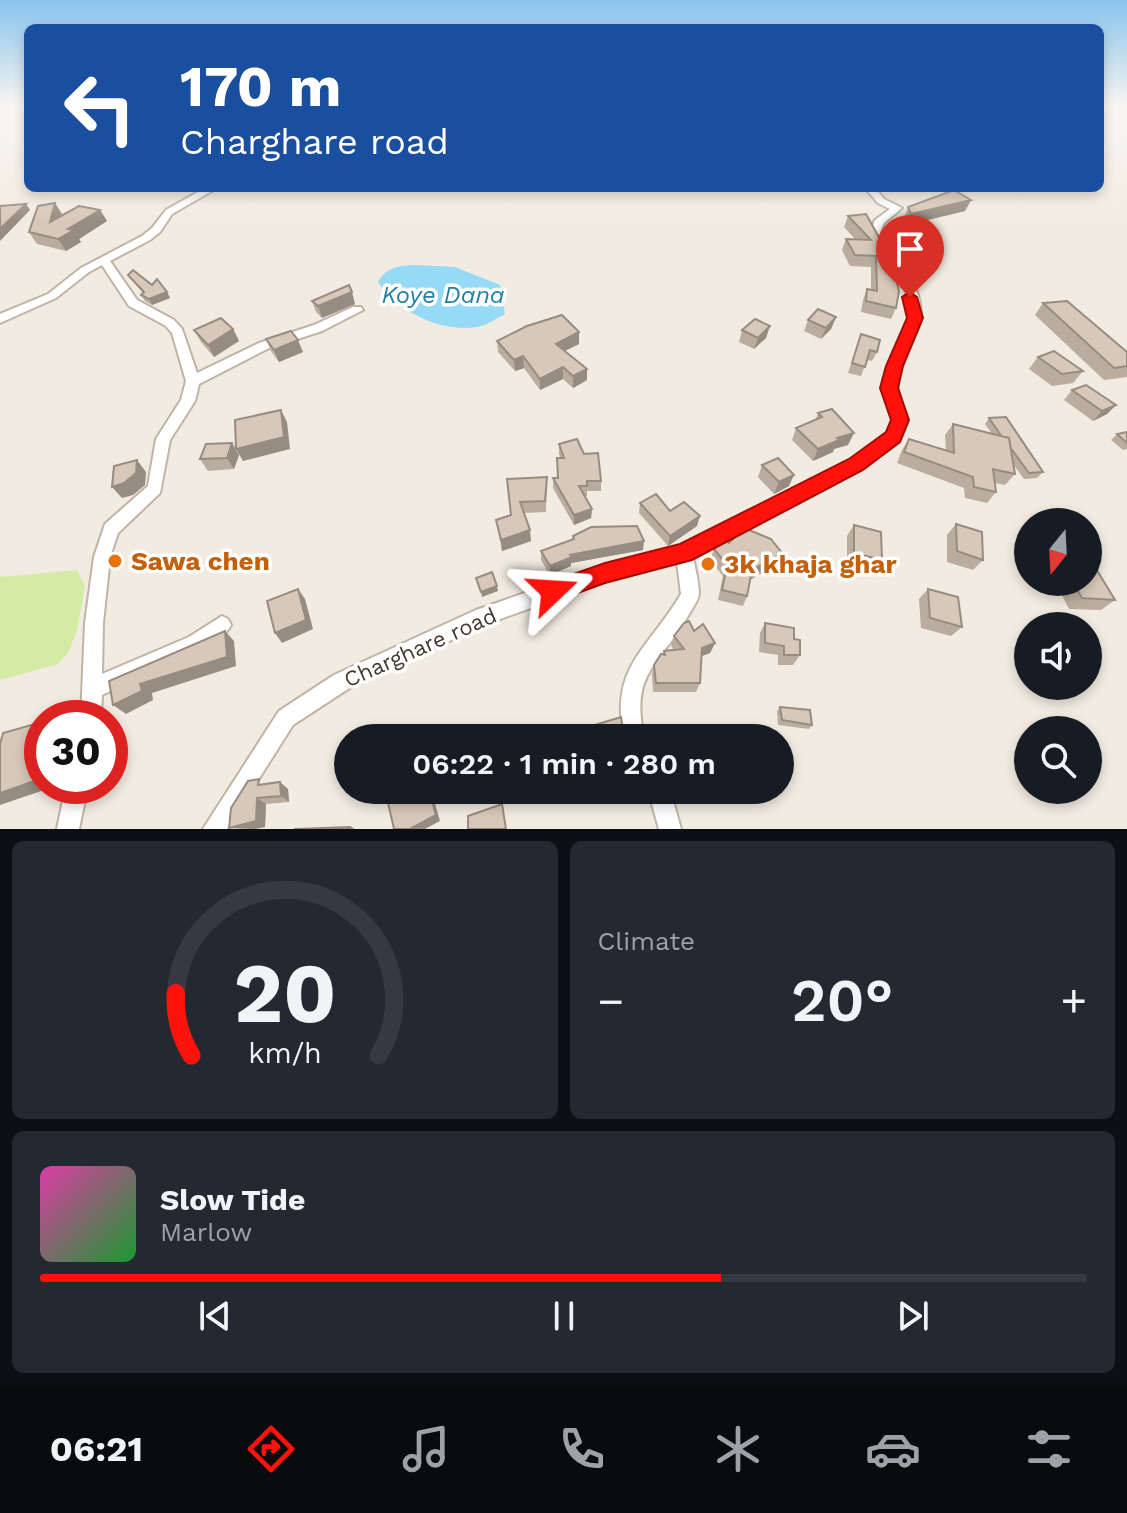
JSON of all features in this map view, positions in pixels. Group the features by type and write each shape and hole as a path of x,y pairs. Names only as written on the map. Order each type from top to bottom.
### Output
{"street":[{"path":"0,319 52,296 85,270 146,238 169,212 205,192"},
{"name":"Charghare road","path":"214,829 286,718 341,682 476,619 605,573 684,553 856,465 893,437 900,420 889,388 894,366 915,318 905,275 889,247 875,233 879,222 897,208 881,201 873,192"},
{"path":"93,700 94,623 102,557 111,529 155,489 163,439 188,401 193,381 178,332 170,323 133,303 104,260"},
{"path":"193,381 263,346 318,328 357,310"},
{"path":"629,724 627,717 634,673 659,645 690,595 684,553"},
{"path":"94,688 196,643 222,625"},
{"path":"68,829 73,804"},
{"path":"663,804 670,829"}],"green space":[{"path":"77,570 85,587 77,630 68,653 58,664 0,680 0,577"}],"water":[{"name":"Koye Dana","path":"413,265 455,267 500,285 505,314 488,324 463,328 421,318 386,293 378,282 392,269"}],"building":[{"path":"949,192 957,192 971,200 911,214 908,207"},
{"path":"55,203 50,222 79,206 100,210 68,229 74,230 58,239 29,232 38,206"},
{"path":"26,204 0,229 0,206"},
{"path":"866,214 890,257 899,291 896,308 866,301 867,289 877,291 876,256 855,255 846,239 871,240 848,216"},
{"path":"133,270 152,285 157,279 167,292 149,299 141,295 144,292 128,275"},
{"path":"349,285 352,292 318,306 312,301"},
{"path":"1067,301 1127,352 1127,366 1114,368 1043,303"},
{"path":"818,309 836,317 826,328 808,320"},
{"path":"562,315 579,332 556,344 587,369 573,376 563,367 540,379 523,356 514,360 497,341 527,326"},
{"path":"221,318 233,329 208,345 194,330"},
{"path":"755,319 770,326 758,338 742,330"},
{"path":"291,331 298,340 274,350 266,339"},
{"path":"861,334 880,340 877,352 870,350 865,367 852,363"},
{"path":"1054,351 1083,371 1062,374 1038,357"},
{"path":"1086,385 1116,405 1102,411 1072,390"},
{"path":"832,409 854,433 818,449 796,428 822,417 818,413"},
{"path":"281,410 284,437 236,449 235,420"},
{"path":"1006,417 1043,472 1029,473 1010,447 1009,438 1002,437 989,418"},
{"path":"953,424 1009,438 1015,474 993,469 996,492 974,487 973,477 904,452 909,439 954,453"},
{"path":"1127,432 1127,443 1117,434"},
{"path":"577,439 584,454 598,453 601,481 587,481 587,486 579,486 592,509 574,515 553,478 558,478 557,458 564,458 559,444"},
{"path":"232,443 227,458 200,459 206,444"},
{"path":"778,458 794,475 779,482 762,465"},
{"path":"137,460 136,473 124,483 112,487 114,466"},
{"path":"547,477 545,501 520,502 530,530 501,540 496,520 511,515 507,479"},
{"path":"656,494 670,511 684,502 700,516 670,536 640,503"},
{"path":"956,524 982,532 983,560 957,551"},
{"path":"854,525 881,532 882,560 854,553"},
{"path":"637,526 644,541 570,555 572,557 550,566 541,551 574,539 573,536 591,527"},
{"path":"744,528 771,539 782,553 752,570 747,596 722,590 727,565 714,549 723,537 729,543"},
{"path":"492,572 497,586 481,592 476,578"},
{"path":"1102,579 1115,600 1082,598 1102,596"},
{"path":"298,589 306,620 275,633 267,601"},
{"path":"928,589 958,597 962,627 930,618"},
{"path":"689,621 694,631 703,624 715,643 702,648 700,683 656,683 654,665 661,654 665,655 664,651 684,649 674,636"},
{"path":"765,623 794,628 794,639 800,640 800,655 784,655 784,646 765,643"},
{"path":"225,631 227,657 140,684 142,691 123,700 112,700 109,681"},
{"path":"780,707 810,710 812,725 782,720"},
{"path":"621,717 622,724 598,724"},
{"path":"24,727 24,785 0,793 0,744 3,733"},
{"path":"259,779 258,785 280,782 281,796 257,798 256,821 229,828 231,808 248,781"},
{"path":"388,804 433,804 436,815 410,829 394,829"},
{"path":"502,804 506,829 468,829 468,816"},
{"path":"350,827 353,829 294,829"}],"place":[{"name":"Sawa chen","path":"115,561"},
{"name":"3k khaja ghar","path":"708,564"}],"route":[{"path":"553,591 605,573 684,553 856,465 893,437 900,420 889,388 894,366 915,318 910,297"}]}
